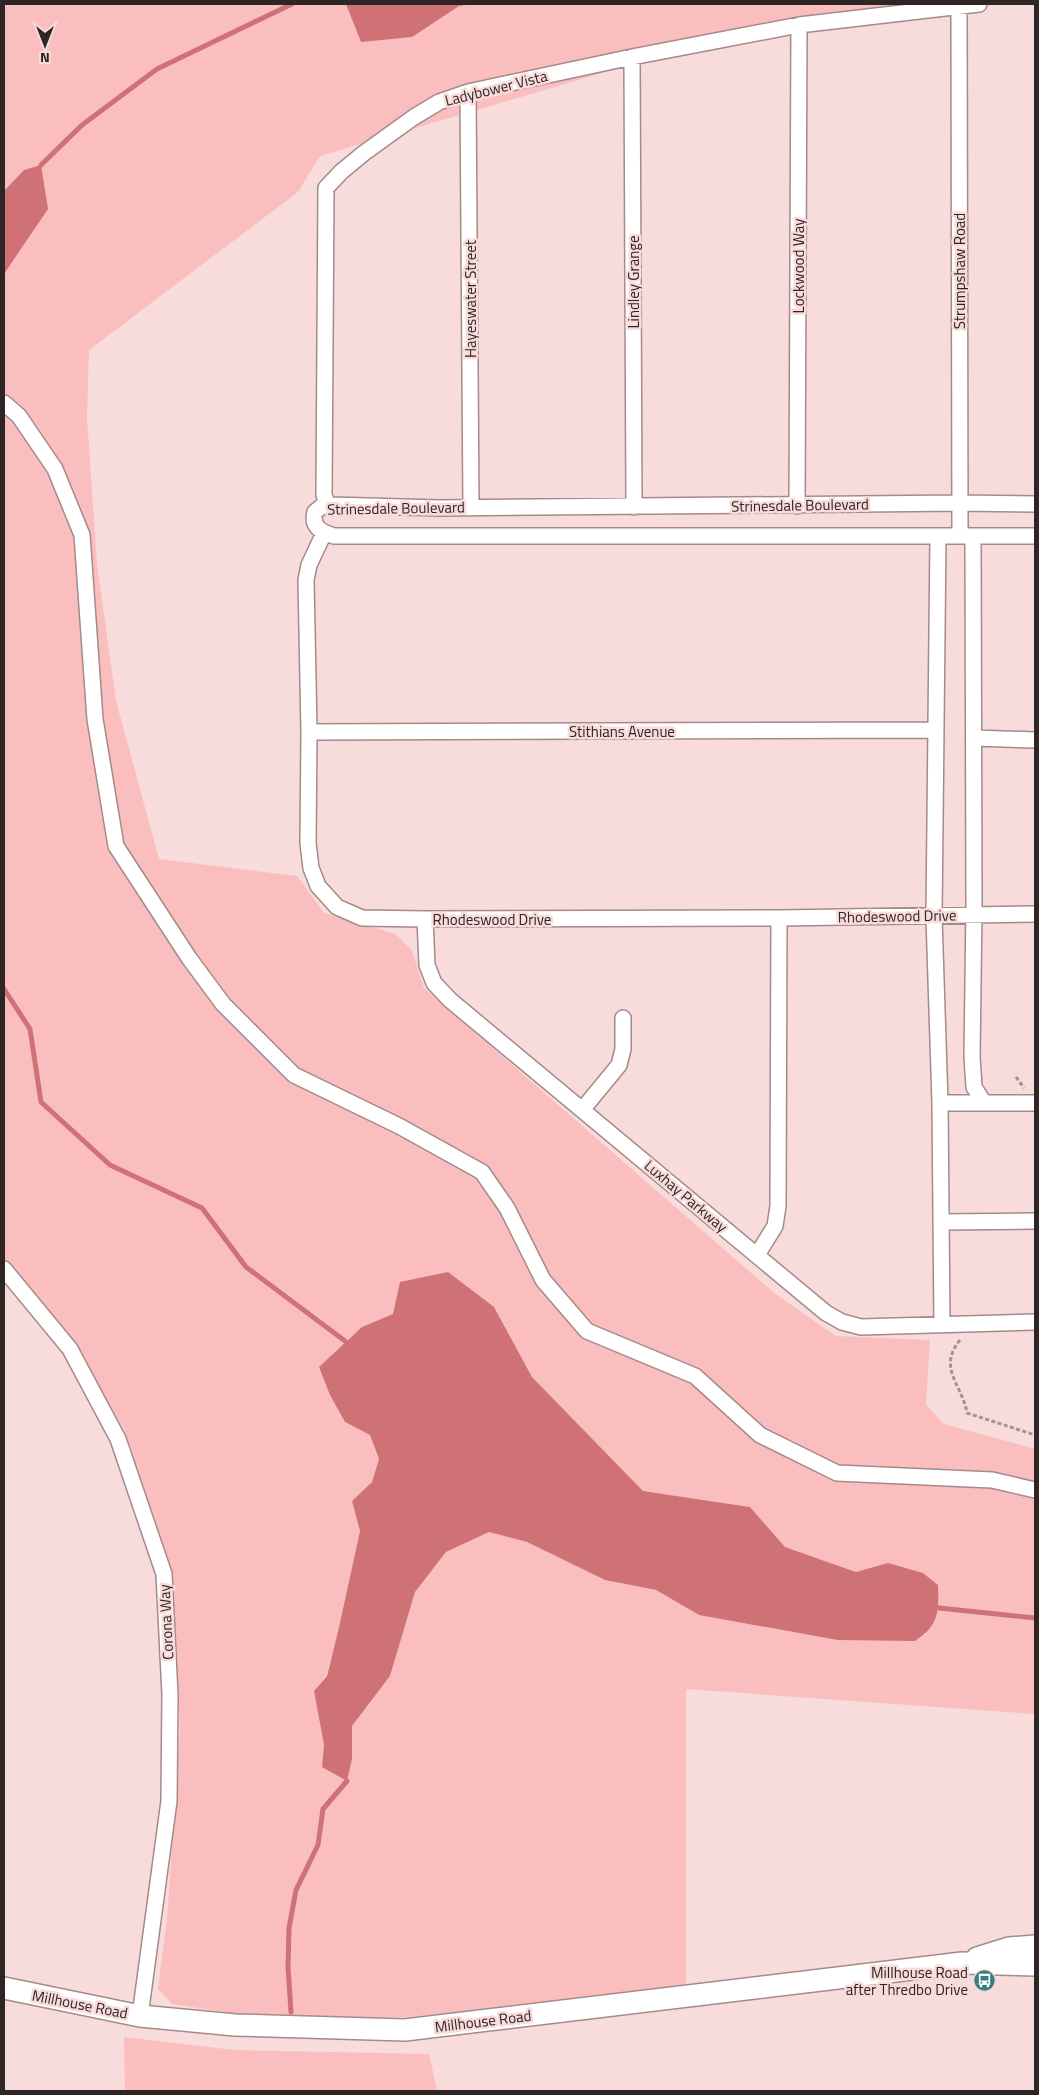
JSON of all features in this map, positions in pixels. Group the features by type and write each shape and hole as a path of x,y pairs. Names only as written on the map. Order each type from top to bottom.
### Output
{"main road":[{"name":"Millhouse Road","path":"4,1988 140,2016 235,2025 405,2030 962,1962 1010,1948 1035,1946"},
{"name":"Millhouse Road","path":"962,1962 1035,1965"}],"street":[{"name":"Ladybower Vista","path":"328,506 324,495 326,188 341,172 364,153 414,117 439,102 468,92 632,57 798,26 979,4"},
{"name":"Strumpshaw Road","path":"959,5 959,503 966,536 974,738 972,1057 974,1087 984,1102"},
{"name":"Lockwood Way","path":"797,506 798,26"},
{"name":"Lindley Grange","path":"632,57 634,506"},
{"name":"Hayeswater Street","path":"468,92 471,507"},
{"path":"4,403 19,416 55,469 82,535 95,719 116,846 189,958 223,1004 294,1075 399,1126 482,1172 507,1208 543,1280 588,1331 695,1376 760,1435 837,1473 992,1480 1035,1490"},
{"name":"Strinesdale Boulevard","path":"1035,504 328,506 321,507 315,512 313,520 316,527 324,533 334,536 439,538 1035,536"},
{"name":"Rhodeswood Drive","path":"324,533 310,565 306,580 310,732 308,843 311,868 318,886 337,906 362,918 425,919 934,917 974,914 1035,914"},
{"path":"938,536 934,917 940,1102 942,1325"},
{"name":"Stithians Avenue","path":"310,732 935,730"},
{"path":"974,738 1035,740"},
{"path":"757,1255 775,1226 778,1206 779,918"},
{"name":"Luxhay Parkway","path":"425,919 427,965 434,983 450,1000 826,1314 842,1322 861,1327 1035,1322"},
{"path":"582,1110 619,1065 623,1050 623,1018"},
{"path":"940,1102 1035,1103"},
{"path":"941,1222 1035,1220"},
{"name":"Corona Way","path":"4,1269 70,1349 118,1439 164,1574 170,1695 168,1801 140,2016"}],"path":[{"path":"969,1336 960,1340 953,1349 950,1359 952,1378 964,1398 967,1413 1035,1436"}],"shaded area":[{"path":"4,4 910,4 786,19 320,156 298,192 89,350 87,418 97,564 116,701 159,859 297,876 324,913 396,934 412,951 424,988 774,1293 836,1336 930,1340 926,1405 944,1424 1035,1449 1035,1714 686,1689 686,1989 410,2017 308,2018 244,2015 172,2004 158,1989 167,1919 180,1730 172,1572 124,1429 68,1335 4,1265","holes":["494,1307 532,1377 643,1491 750,1507 785,1547 856,1572 888,1563 923,1573 926,1634 915,1641 894,1640 699,1615 656,1590 605,1580 527,1542 489,1532 446,1552 415,1592 390,1676 352,1726 352,1759 322,1767 324,1745 314,1691 326,1676 360,1531 352,1501 372,1482 379,1459 370,1435 345,1422 362,1327 393,1314"]},
{"path":"346,4 472,4 459,6 412,37 361,42"},
{"path":"41,165 48,209 4,274 4,191 24,170"},
{"path":"448,1272 494,1307 532,1377 643,1491 750,1507 785,1547 856,1572 888,1563 923,1573 938,1585 936,1617 929,1630 915,1641 838,1640 699,1615 656,1590 605,1580 527,1542 489,1532 446,1552 415,1592 390,1676 352,1726 352,1759 347,1781 322,1767 324,1745 314,1691 327,1676 360,1531 352,1501 372,1482 379,1459 370,1435 345,1422 330,1395 319,1367 362,1327 393,1314 400,1282"},
{"path":"124,2037 234,2050 429,2054 437,2091 125,2091"}],"waterway":[{"path":"41,165 82,125 157,69 292,4"},
{"path":"4,989 30,1029 41,1102 110,1165 202,1208 246,1267 345,1341"},
{"path":"939,1608 1035,1618"},
{"path":"291,2012 288,1967 289,1928 296,1890 318,1845 323,1809 347,1781"}],"place":[{"name":"Millhouse Road after Thredbo Drive","path":"984,1981"}]}
